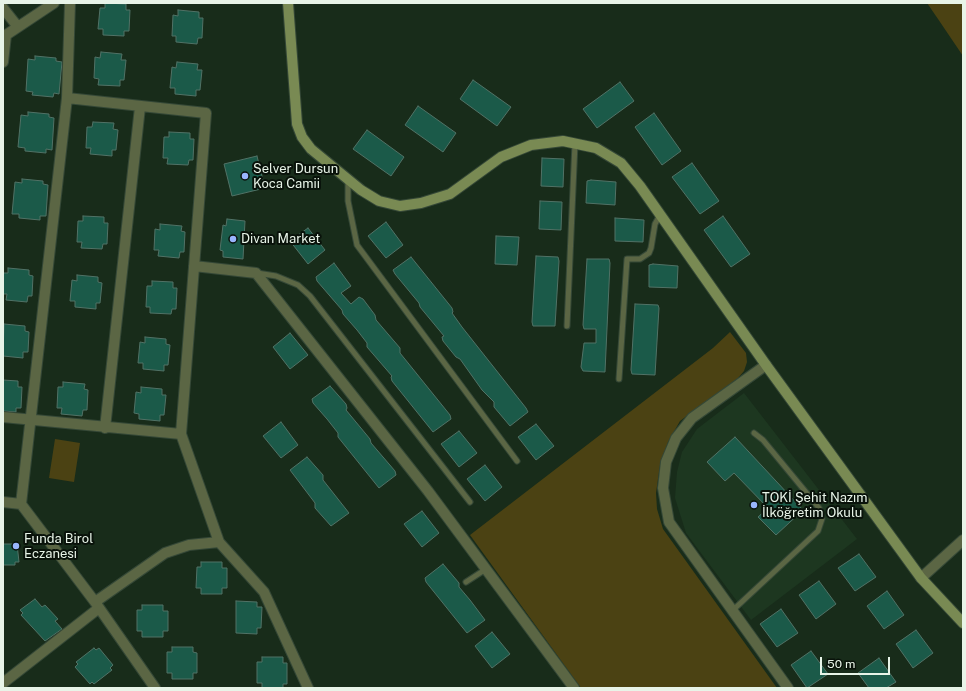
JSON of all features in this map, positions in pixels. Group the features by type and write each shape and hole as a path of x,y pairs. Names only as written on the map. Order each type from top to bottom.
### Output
{"street":[{"path":"3,62 4,36 54,3"},
{"path":"70,3 68,98 21,504 97,605 155,688"},
{"path":"288,3 297,124 302,137 310,149 361,190 379,202 400,206 421,203 450,194 501,157 531,145 564,141 575,143 596,148 621,163 921,578 963,623"},
{"path":"3,8 18,27"},
{"path":"68,98 206,113 181,434 220,542 264,592 308,688"},
{"path":"105,428 140,107"},
{"path":"194,266 256,273 428,491 574,688"},
{"path":"766,365 692,418 676,438 666,462 662,488 669,522 788,688"},
{"path":"3,417 31,421 181,434"},
{"path":"3,502 21,504"},
{"path":"921,578 963,540"},
{"path":"3,682 97,605 165,553 189,545 220,542"}],"lane":[{"path":"567,326 575,143"},
{"path":"348,180 348,202 357,245 517,461"},
{"path":"619,379 627,258 640,259 649,253 655,224 660,215"},
{"path":"256,273 276,276 298,285 310,296 470,502"},
{"path":"732,611 818,531 822,519 819,508 763,440 754,433"},
{"path":"466,582 486,569"}],"shaded area":[{"path":"927,3 963,3 963,56 938,19"},
{"path":"730,332 746,353 747,362 744,371 738,378 680,421 668,442 660,465 656,493 657,509 663,529 777,688 581,688 470,535 713,348"},
{"name":"TOKİ Şehit Nazım İlköğretim Okulu","path":"744,393 857,539 751,620 686,533 675,498 677,472 682,452 697,429"},
{"path":"55,439 80,443 74,482 49,478"}],"building":[{"path":"105,3 126,4 126,10 130,10 129,31 124,31 124,36 103,35 103,29 98,29 100,8 105,8"},
{"path":"178,10 199,12 199,18 203,18 202,38 198,38 197,44 176,42 176,36 172,36 173,15 178,16"},
{"path":"101,52 122,54 121,60 126,60 124,80 120,80 120,86 98,85 99,79 94,78 95,57 100,58"},
{"path":"35,56 56,58 56,61 62,62 59,94 54,93 53,97 32,95 33,92 26,91 28,59 35,60"},
{"path":"177,62 198,64 197,70 202,70 200,90 196,90 196,96 175,94 175,88 170,88 172,67 176,68"},
{"path":"473,80 511,107 497,126 460,99"},
{"path":"620,82 634,101 597,128 583,109"},
{"path":"418,106 456,133 443,152 405,125"},
{"path":"28,112 49,114 49,117 54,118 52,150 46,149 46,153 25,151 25,148 18,147 21,115 28,116"},
{"path":"654,113 681,151 662,165 635,127"},
{"path":"93,122 114,123 113,129 118,130 116,150 112,150 112,156 90,154 91,148 86,148 87,127 92,127"},
{"path":"367,130 404,157 391,176 353,149"},
{"path":"169,132 190,133 190,139 194,139 193,160 189,160 188,165 167,164 168,158 163,158 164,137 169,137"},
{"name":"Selver Dursun Koca Camii","path":"257,156 265,188 232,196 224,164"},
{"path":"542,158 564,159 563,187 541,186"},
{"path":"692,163 719,201 700,214 672,177"},
{"path":"22,179 43,181 43,184 48,185 46,216 40,216 40,220 19,218 19,214 12,214 15,182 22,183"},
{"path":"587,181 616,182 615,205 586,203"},
{"path":"540,201 562,202 561,230 539,229"},
{"path":"83,216 104,217 104,223 108,223 107,244 103,244 102,249 81,248 82,242 77,242 78,221 83,221"},
{"path":"723,216 750,254 731,267 704,230"},
{"path":"615,218 644,220 643,242 615,241"},
{"path":"227,219 245,221 243,259 223,257 223,251 220,250 223,225 226,226"},
{"path":"386,222 403,245 386,258 368,236"},
{"path":"160,224 182,226 181,231 185,232 184,252 180,252 179,258 158,256 159,250 154,250 155,229 160,230"},
{"path":"308,228 325,250 308,264 290,241"},
{"path":"496,236 519,237 517,265 495,264"},
{"path":"536,256 558,257 555,326 533,326"},
{"path":"411,257 452,308 452,313 462,327 526,408 528,412 510,426 494,407 494,402 482,390 460,359 456,357 443,341 442,337 444,336 395,274 393,270"},
{"path":"587,259 609,259 610,263 605,372 583,371 581,367 584,343 596,343 596,329 584,329 583,325"},
{"path":"334,263 351,286 341,293 351,304 359,297 363,299 375,315 376,320 400,348 400,353 450,415 451,419 433,432 392,381 392,376 367,347 367,343 343,314 342,310 317,281 316,277"},
{"path":"649,265 678,266 677,288 649,287"},
{"path":"8,268 29,270 29,275 33,276 32,296 28,296 27,302 6,300 7,294 3,294 3,273 8,273"},
{"path":"77,275 98,277 98,282 102,283 100,303 96,303 96,309 75,307 75,301 70,301 72,280 77,281"},
{"path":"152,281 173,282 173,288 177,288 176,309 172,309 171,314 150,313 150,307 146,307 147,286 152,286"},
{"path":"635,304 658,305 659,308 655,375 632,374"},
{"path":"4,324 25,326 25,331 29,332 28,352 23,352 23,358 3,356"},
{"path":"290,333 308,355 290,369 273,347"},
{"path":"145,337 166,339 166,344 170,345 168,365 164,365 164,371 143,369 143,363 138,363 140,342 145,343"},
{"path":"3,380 18,381 18,387 22,387 21,408 16,408 16,412 3,411"},
{"path":"63,382 85,384 84,389 88,390 87,410 83,410 82,416 61,414 62,408 57,408 58,387 63,387"},
{"path":"330,386 346,404 346,410 370,439 371,443 395,471 396,475 379,488 338,437 338,433 313,403 312,399"},
{"path":"141,387 162,389 162,395 166,395 164,415 160,415 160,421 139,419 139,414 134,413 136,392 141,393"},
{"path":"281,422 298,445 281,458 263,436"},
{"path":"536,424 554,446 536,460 518,437"},
{"path":"459,431 477,453 459,467 441,444"},
{"path":"735,437 803,510 776,535 758,517 768,508 734,473 725,481 707,462"},
{"path":"307,457 323,475 323,480 349,513 331,526 315,508 315,503 290,470"},
{"path":"485,465 502,487 485,501 467,479"},
{"path":"422,511 439,533 422,547 404,524"},
{"path":"3,544 17,544 19,562 15,562 15,565 3,565"},
{"path":"859,554 876,577 855,591 838,568"},
{"path":"201,562 222,562 222,568 227,568 227,588 222,588 222,594 201,594 201,588 196,588 197,567 201,567"},
{"path":"443,564 459,583 459,587 485,620 467,633 426,582 425,578"},
{"path":"819,581 836,604 816,619 799,595"},
{"path":"887,591 904,615 884,629 867,606"},
{"path":"35,599 42,607 45,605 58,619 55,621 62,629 45,641 21,615 23,613 20,610"},
{"path":"236,601 257,602 257,607 262,607 261,628 257,628 257,634 236,633"},
{"path":"142,605 163,605 163,611 168,611 168,631 163,631 163,637 142,637 142,631 137,631 137,610 142,610"},
{"path":"781,609 798,633 777,647 760,624"},
{"path":"916,630 933,653 913,668 896,644"},
{"path":"492,632 510,654 492,668 475,646"},
{"path":"172,647 193,647 193,652 197,653 197,673 193,673 193,679 172,679 172,673 167,673 167,652 172,652"},
{"path":"94,648 96,650 99,648 113,665 110,668 112,670 94,684 92,682 90,684 75,667 78,664 76,662"},
{"path":"811,651 828,674 807,688 791,665"},
{"path":"262,657 283,657 283,663 287,663 287,684 283,684 283,688 262,688 262,683 257,683 257,662 262,662"},
{"path":"879,658 896,682 886,688 869,688 858,673"}],"place":[{"name":"Selver Dursun Koca Camii","path":"245,176"},
{"name":"Divan Market","path":"233,239"},
{"name":"TOKİ Şehit Nazım İlköğretim Okulu","path":"754,505"},
{"name":"Funda Birol Eczanesi","path":"16,546"}]}
